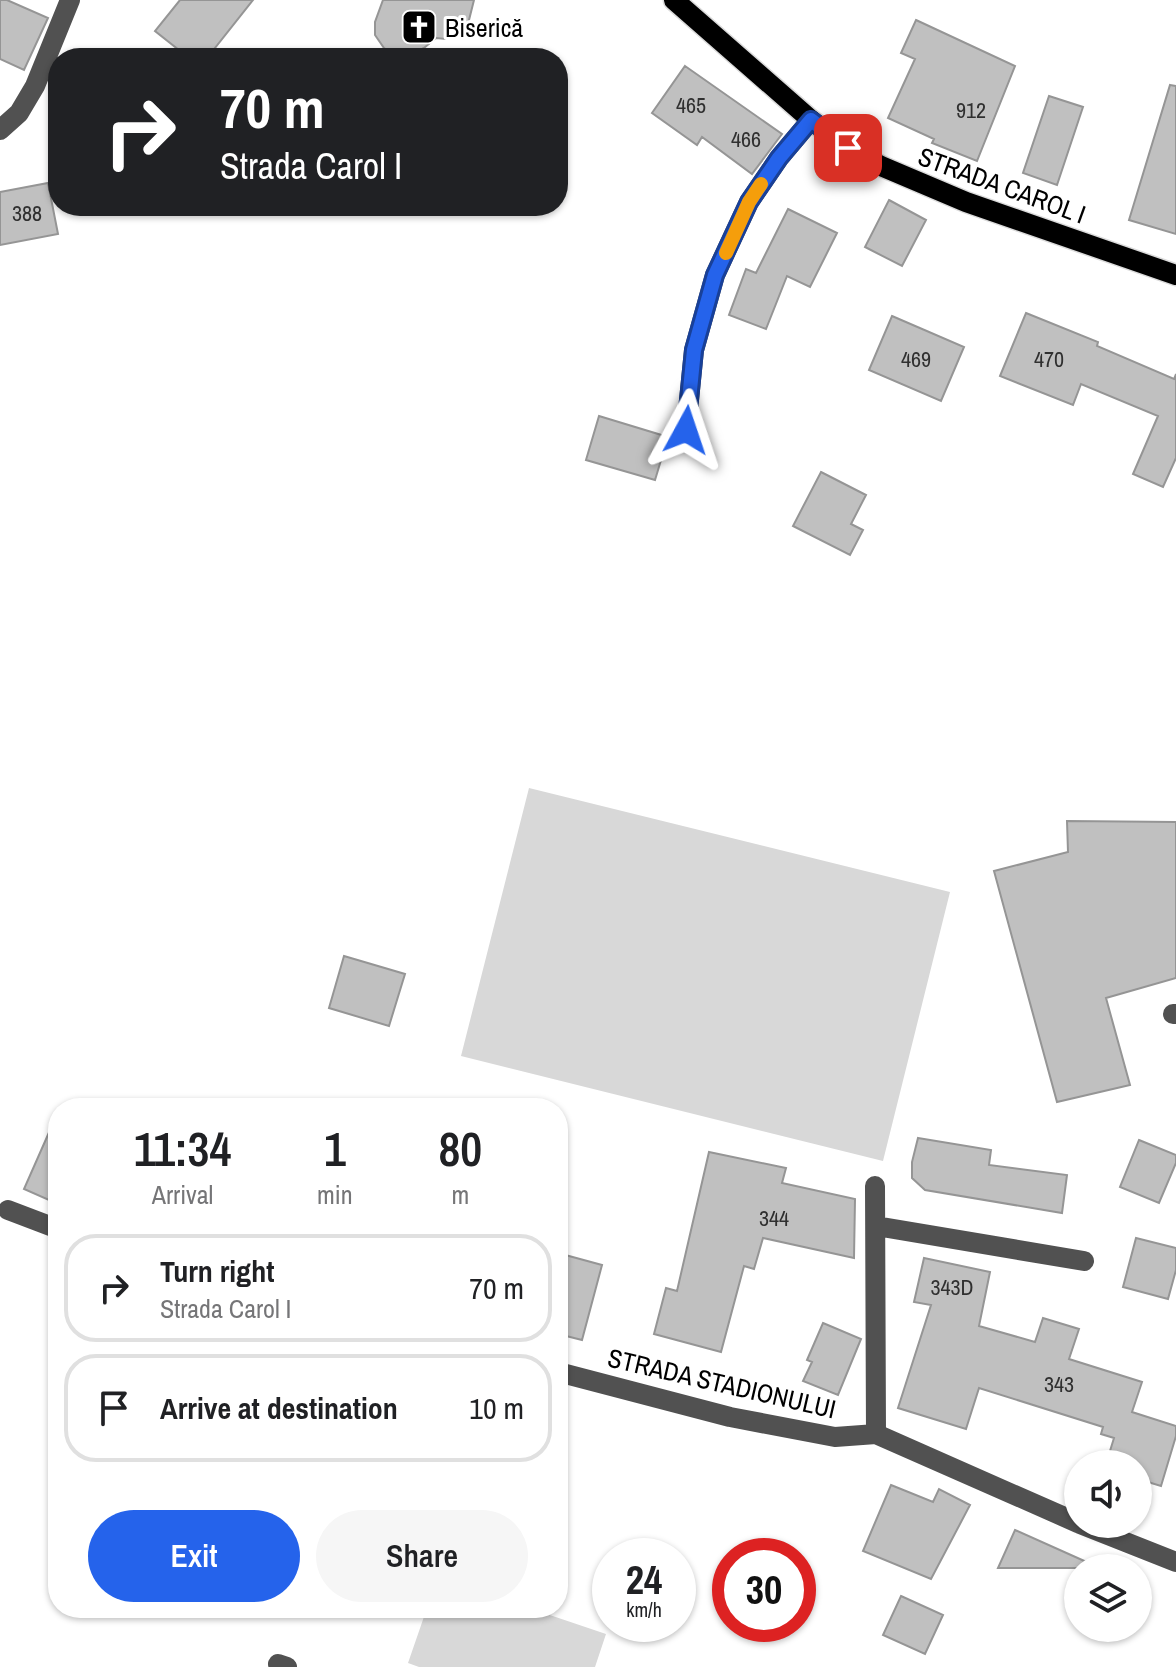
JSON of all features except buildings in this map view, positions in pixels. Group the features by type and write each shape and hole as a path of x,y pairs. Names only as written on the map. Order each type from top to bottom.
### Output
{"main road":[{"name":"STRADA CAROL I","path":"674,0 811,120 848,148 915,182 966,202 1176,275"}],"street":[{"path":"50,48 70,0"},
{"path":"0,130 19,113 35,86 48,54"},
{"path":"686,430 694,350 715,275 749,202 779,158 811,120"},
{"name":"STRADA STADIONULUI","path":"875,1186 876,1434"},
{"path":"8,1210 48,1225"},
{"path":"876,1226 1084,1261"},
{"name":"STRADA STADIONULUI","path":"568,1375 730,1417 835,1437 876,1434 1064,1517"},
{"name":"STRADA STADIONULUI","path":"1115,1538 1176,1562"}],"shaded area":[{"path":"529,788 950,892 883,1161 461,1056"},
{"path":"424,1618 559,1618 592,1629 592,1642 603,1642 595,1667 419,1667 408,1663"}],"slow traffic":[{"path":"726,253 749,202 761,184"}],"place":[{"name":"Biserică","path":"419,27"}],"route":[{"path":"686,430 694,350 715,275 749,202 779,158 811,120 848,148"}]}
